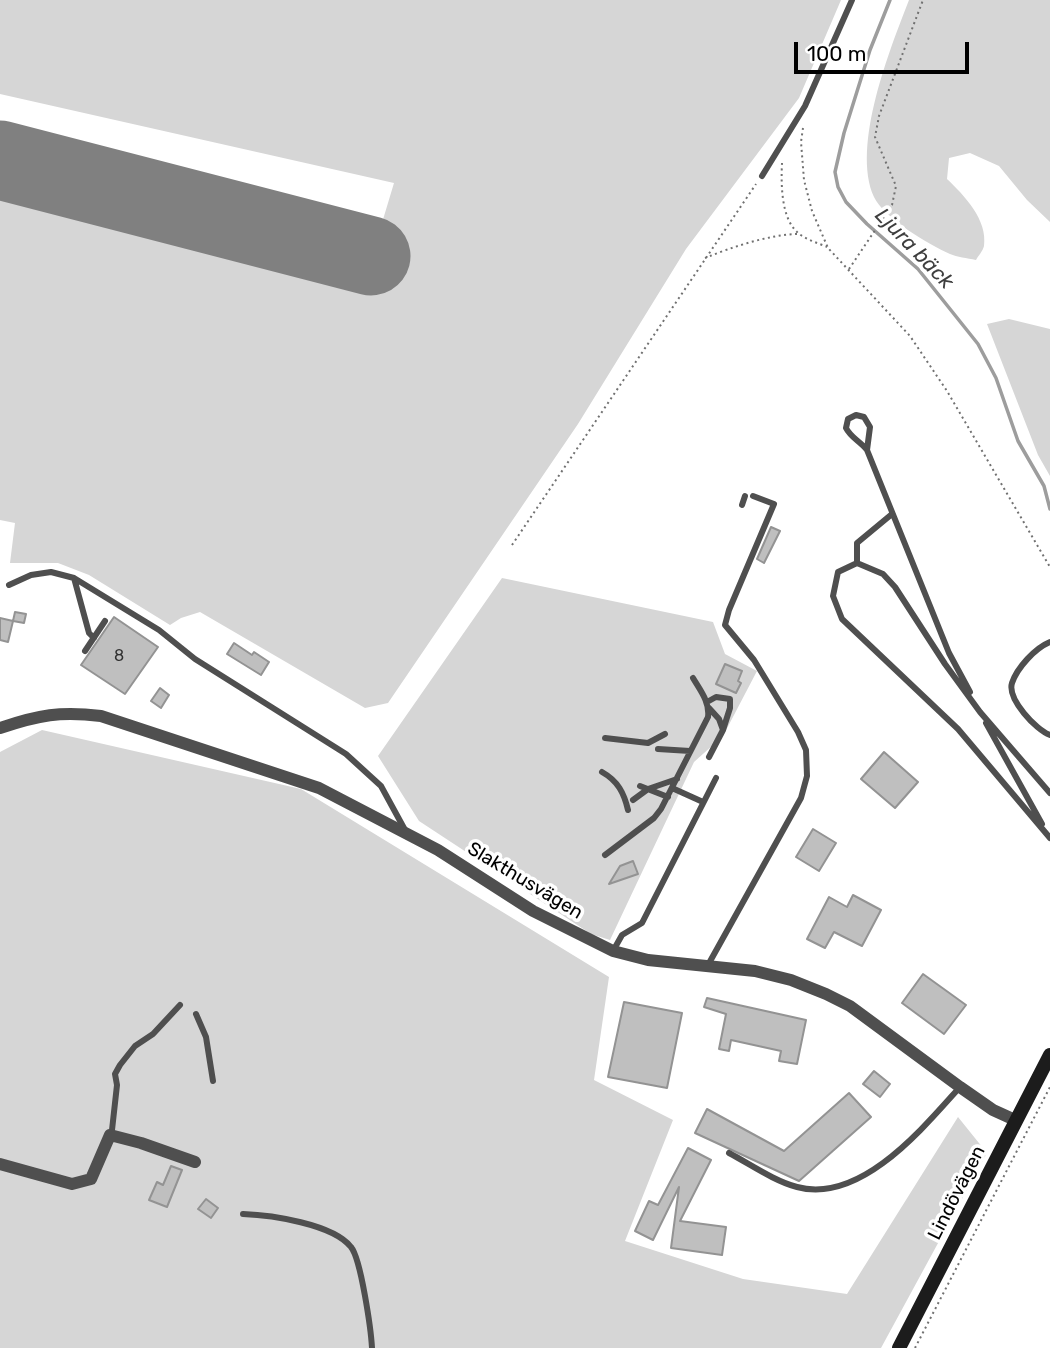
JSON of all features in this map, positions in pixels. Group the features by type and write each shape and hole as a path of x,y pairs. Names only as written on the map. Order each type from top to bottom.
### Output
{"main road":[{"name":"Lindövägen","path":"899,1348 1050,1055"}],"street":[{"name":"Slakthusvägen","path":"0,728 36,716 69,712 101,716 318,788 438,850 533,911 613,951 648,960 755,971 791,980 826,994 850,1006 993,1110 1015,1120"},
{"path":"0,1164 72,1184 91,1179 110,1135 195,1162"}],"lane":[{"path":"762,176 805,106 852,0"},
{"path":"867,450 870,427 864,417 856,415 848,419 846,428 850,437 867,450 949,653 1050,838"},
{"path":"708,965 801,799 807,776 806,750 798,732 754,660 725,625 774,504 749,496 742,505"},
{"path":"857,563 857,543 892,514"},
{"path":"1050,793 980,712 895,587 883,574 857,563 838,572 833,596 842,619 958,729 1050,838"},
{"path":"9,585 31,575 51,572 74,578 159,630 195,659 346,754 381,786 408,835"},
{"path":"74,578 89,634 94,638"},
{"path":"85,651 105,621"},
{"path":"1050,642 1032,654 1012,684 1013,696 1028,718 1040,732 1050,736"},
{"path":"693,678 723,730"},
{"path":"606,855 654,818 668,797 708,717 708,705 716,697 730,699 723,730 709,757"},
{"path":"605,738 648,743 665,734"},
{"path":"658,748 690,751"},
{"path":"602,772 612,778 625,794 628,810"},
{"path":"613,951 622,935 642,923 716,778"},
{"path":"633,800 648,789 677,779"},
{"path":"640,786 668,797"},
{"path":"672,788 703,803"},
{"path":"110,1135 117,1085 115,1074 135,1046 153,1034 180,1005"},
{"path":"196,1014 206,1037 213,1081"},
{"path":"729,1153 794,1186 826,1189 867,1174 885,1162 960,1087"},
{"path":"243,1214 312,1225 344,1240 353,1249 370,1319 372,1348"}],"path":[{"path":"848,270 892,205 896,186 875,137 879,116 923,0"},
{"path":"805,106 802,142 804,180 812,211 828,248 910,336 1050,568"},
{"path":"785,138 782,166 784,203 788,220 798,234"},
{"path":"512,545 762,176"},
{"path":"704,259 781,234 798,234 828,248"},
{"path":"915,1348 1050,1087"}],"shaded area":[{"path":"0,0 841,0 799,98 686,249 578,424 388,703 365,708 200,612 170,625 89,575 58,563 10,563 15,523 0,520 0,192 363,286 394,183 0,94"},
{"path":"909,0 1050,0 1050,222 1027,200 999,166 970,153 949,158 947,179 967,200 982,227 984,246 976,260 941,250 896,221 874,197 868,176 867,152 876,98"},
{"path":"1009,319 1050,329 1050,476 1038,455 987,324"},
{"path":"502,578 713,622 725,654 757,671 723,736 694,762 610,940 591,934 419,821 378,756"},
{"path":"42,730 301,789 609,977 594,1080 673,1120 625,1241 743,1279 847,1294 958,1117 987,1153 881,1348 0,1348 0,752"}],"building":[{"path":"771,527 780,531 764,563 757,559"},
{"path":"15,612 26,614 24,623 13,621"},
{"path":"114,617 158,647 125,694 81,665"},
{"path":"0,618 13,621 8,642 0,640"},
{"path":"234,643 269,662 261,675 227,654"},
{"path":"725,664 742,671 738,681 741,683 736,693 716,684"},
{"path":"160,688 169,695 161,708 151,701"},
{"path":"884,752 918,782 895,808 861,779"},
{"path":"813,829 836,843 819,871 796,857"},
{"path":"633,861 638,874 609,884 620,866"},
{"path":"853,895 881,910 862,946 834,932 825,948 807,939 829,897 847,907"},
{"path":"923,974 966,1005 944,1034 902,1003"},
{"path":"707,998 806,1020 797,1064 779,1061 781,1051 731,1040 729,1051 719,1049 726,1014 704,1007"},
{"path":"624,1002 682,1013 667,1088 608,1077"},
{"path":"874,1071 890,1084 880,1097 863,1084"},
{"path":"849,1093 871,1117 799,1181 695,1133 707,1109 784,1151"},
{"path":"688,1148 711,1160 680,1221 726,1227 722,1255 671,1248 679,1187 653,1240 635,1231 649,1201 658,1205"},
{"path":"171,1166 182,1170 167,1207 149,1200 157,1182 163,1185"},
{"path":"206,1199 218,1208 211,1218 198,1209"}],"waterway":[{"name":"Ljura bäck","path":"890,0 870,50 844,133 835,172 838,187 846,202 867,224 918,269 978,344 996,378 1018,441 1044,486 1050,509"}],"runway":[{"path":"0,160 371,256"}]}
